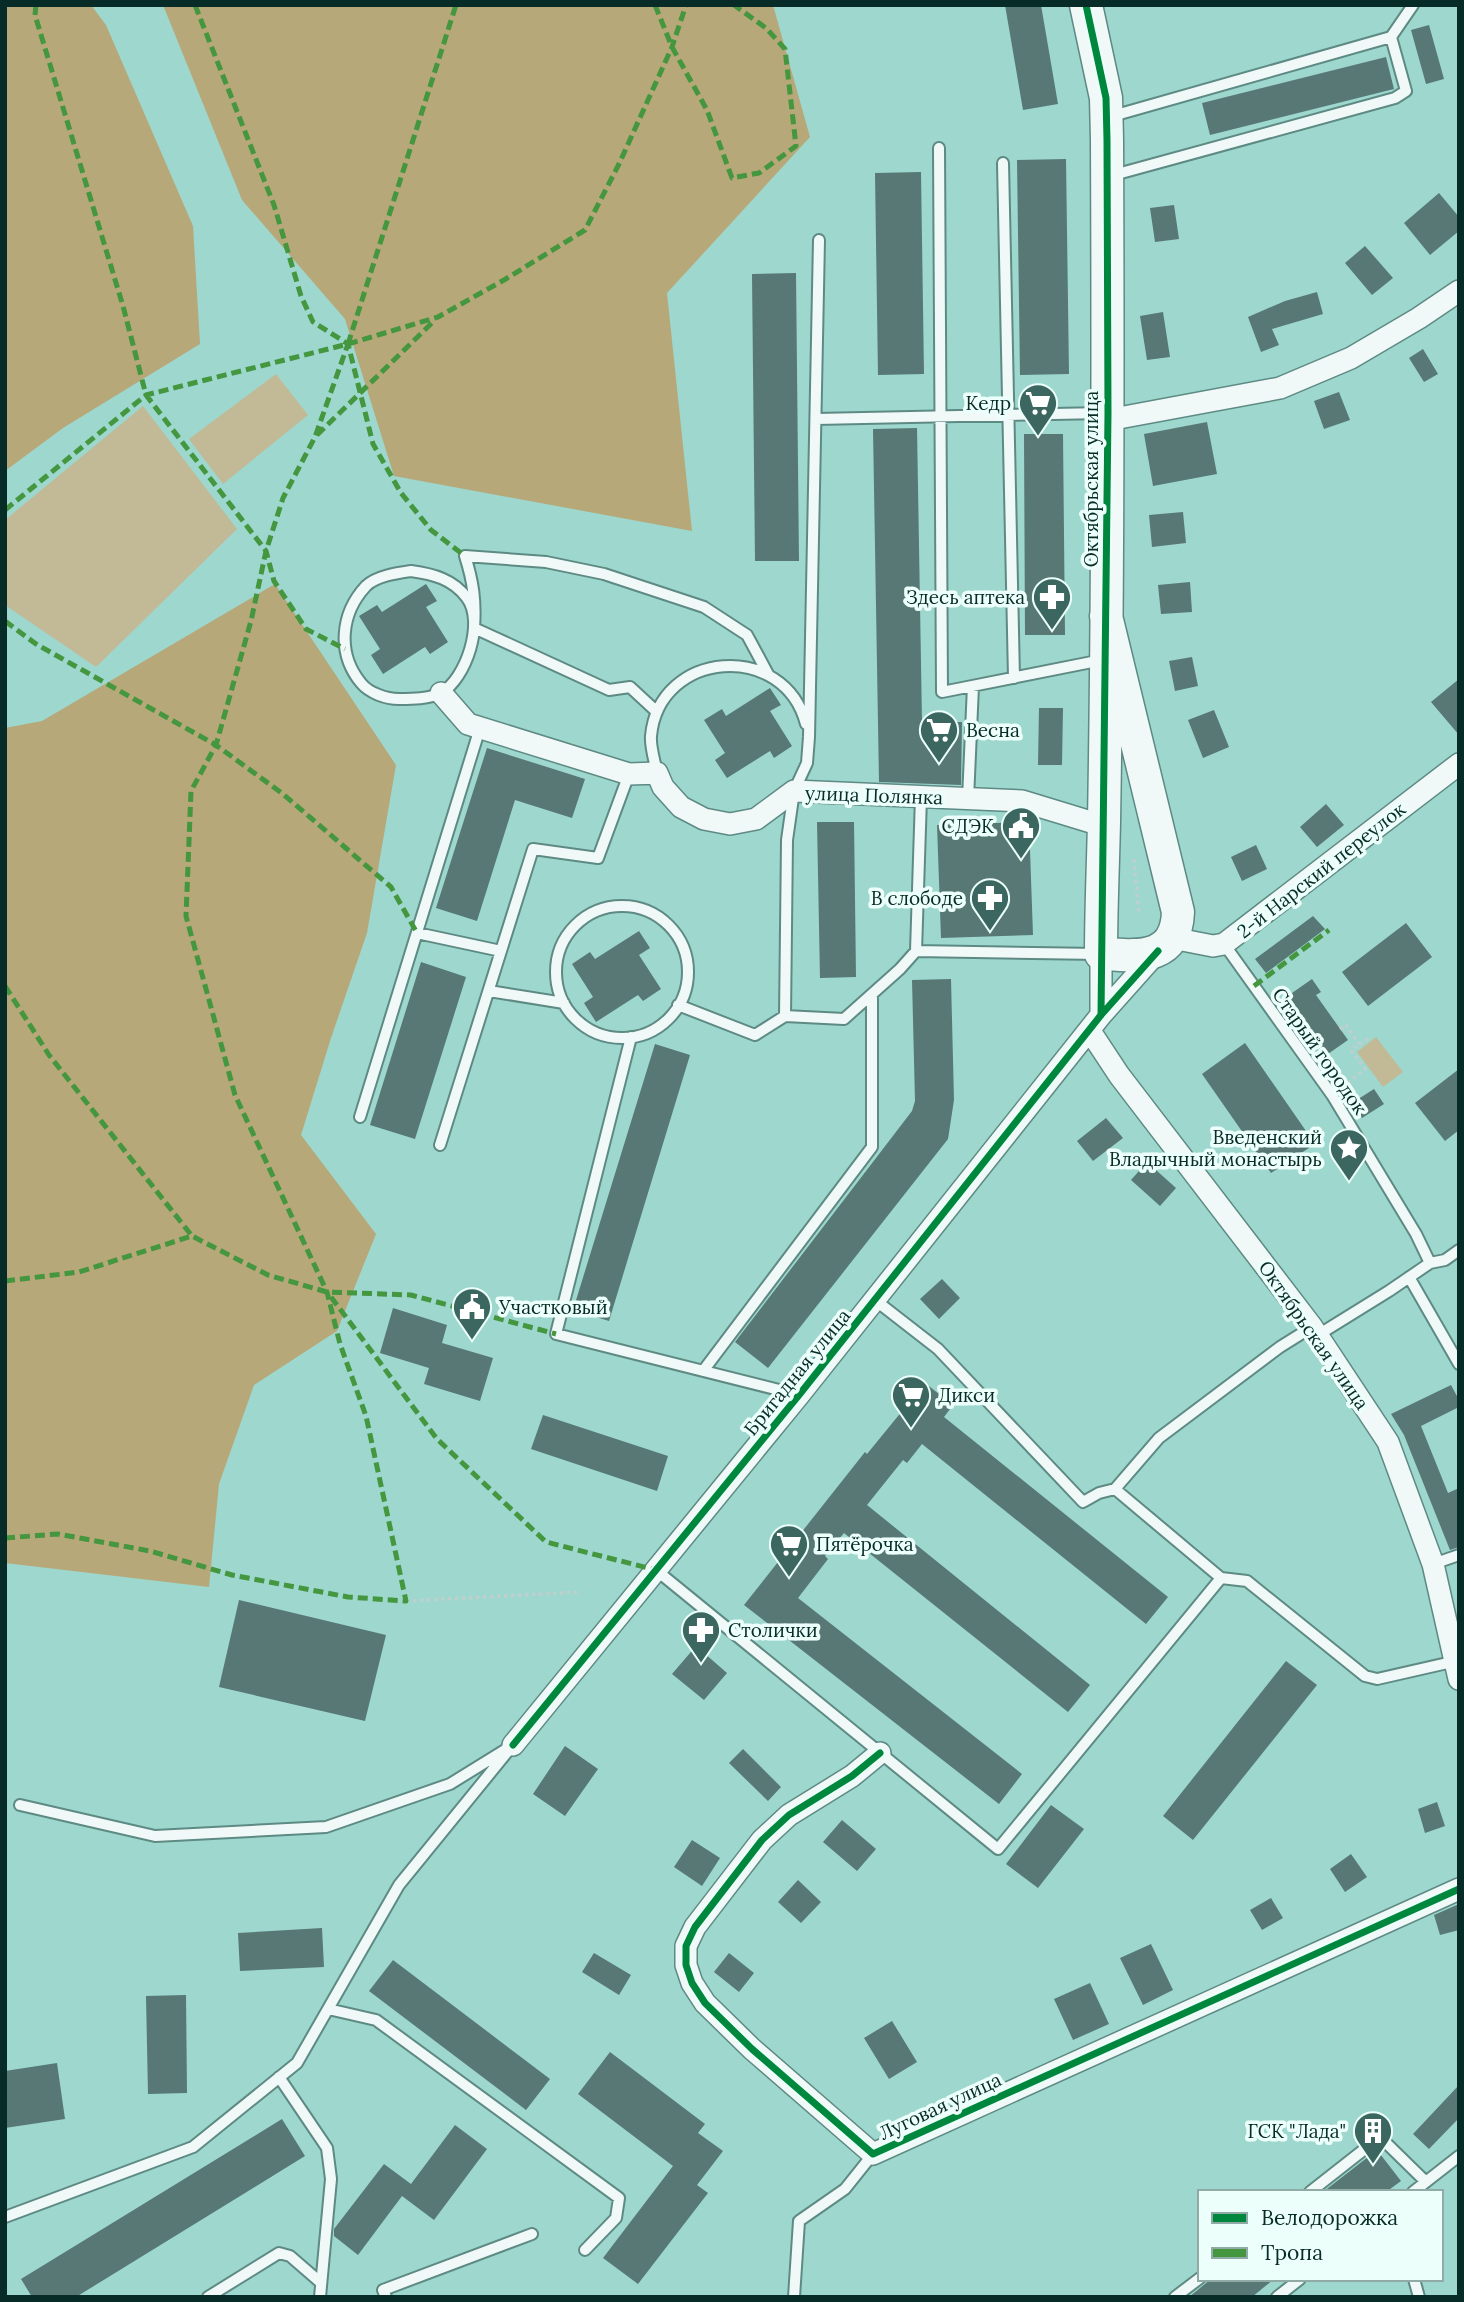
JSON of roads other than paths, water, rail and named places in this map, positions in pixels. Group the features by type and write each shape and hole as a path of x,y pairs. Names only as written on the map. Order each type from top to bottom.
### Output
{"street":[{"name":"Октябрьская улица","path":"1086,5 1106,98 1108,417 1101,954"},
{"path":"1108,417 1280,388 1351,358 1459,291"},
{"path":"1095,1023 1101,954 1139,956 1165,944 1177,926 1178,912 1149,857 1106,617"},
{"path":"440,693 468,724 629,774 657,773"},
{"name":"2-й Нарский переулок","path":"1165,944 1224,944 1459,764"},
{"name":"улица Полянка","path":"657,773 663,787 681,807 704,819 730,824 756,819 794,791 1022,801 1104,826"},
{"name":"Бригадная улица","path":"513,1745 799,1395 1095,1023 1165,944"},
{"name":"Октябрьская улица","path":"1095,1023 1119,1075 1315,1331 1388,1442 1433,1564 1457,1670"},
{"name":"Луговая улица","path":"880,1753 852,1776 789,1815 762,1840 695,1927 686,1946 686,1965 692,1983 705,2003 752,2049 873,2154 1459,1889"}],"lane":[{"path":"1106,118 1391,37 1413,5"},
{"path":"1107,177 1395,98 1406,91 1391,37"},
{"path":"939,148 942,692 1105,660"},
{"path":"1003,163 1014,678"},
{"path":"785,1016 787,840 794,791 807,763 809,737 819,240"},
{"path":"816,419 1009,415 1108,417"},
{"path":"474,628 472,607 466,597 448,580 411,571 390,575 367,584 351,609 342,636 347,660 362,685 387,699 415,699 440,693 458,678 469,654 474,628 474,584 465,556 547,562 604,574 704,607 747,635 768,674"},
{"path":"474,628 609,690 631,687 657,712"},
{"path":"657,773 651,737 657,712 672,690 692,674 717,666 743,666 768,674 788,690 803,712 809,737"},
{"path":"968,799 973,686"},
{"path":"360,1117 480,727"},
{"path":"440,1145 533,849 598,858 629,774"},
{"path":"678,1005 755,1035 785,1016 844,1019 916,951 921,797"},
{"path":"625,906 646,910 664,921 678,937 686,956 688,978 678,1005 670,1017 653,1030 631,1037 609,1037 588,1029 571,1015 559,996 555,974 558,952 569,932 585,917 604,908 625,906"},
{"path":"417,933 501,951"},
{"name":"Старый городок","path":"1224,944 1332,1095 1430,1262"},
{"path":"916,951 1101,954"},
{"path":"489,991 564,1003"},
{"path":"704,1371 872,1147 872,994"},
{"path":"631,1037 556,1334 799,1395"},
{"path":"875,1300 938,1349 1083,1502 1099,1493 1115,1489 1158,1438 1280,1347 1315,1331 1430,1262 1445,1260 1459,1250"},
{"path":"1409,1277 1459,1364"},
{"path":"1115,1489 1221,1578 1247,1581 1365,1676 1377,1679 1457,1670"},
{"path":"1433,1564 1459,1555"},
{"path":"656,1570 998,1849 1221,1578"},
{"path":"20,1805 155,1836 326,1827 450,1784 513,1745"},
{"path":"5,2217 193,2147 297,2063 399,1885 513,1745"},
{"path":"328,2009 376,2020 619,2198 616,2218 585,2250"},
{"path":"279,2077 327,2148 331,2179 320,2297"},
{"path":"1313,2190 1380,2137 1426,2182"},
{"path":"794,2297 799,2221 845,2189 873,2154"},
{"path":"1416,2190 1459,2156"},
{"path":"386,2297 383,2290 532,2234"},
{"path":"208,2297 279,2253 290,2256 320,2282"},
{"path":"1175,2297 1198,2280"},
{"path":"1278,2297 1298,2281"}],"place":[{"name":"Кедр","path":"1038,437"},
{"name":"Здесь аптека","path":"1052,631"},
{"name":"Весна","path":"939,764"},
{"name":"СДЭК","path":"1021,860"},
{"name":"В слободе","path":"990,932"},
{"name":"Введенский Владычный монастырь","path":"1349,1182"},
{"name":"Участковый","path":"472,1341"},
{"name":"Дикси","path":"911,1429"},
{"name":"Пятёрочка","path":"789,1578"},
{"name":"Столички","path":"701,1664"},
{"name":"ГСК \"Лада\"","path":"1373,2165"}]}
